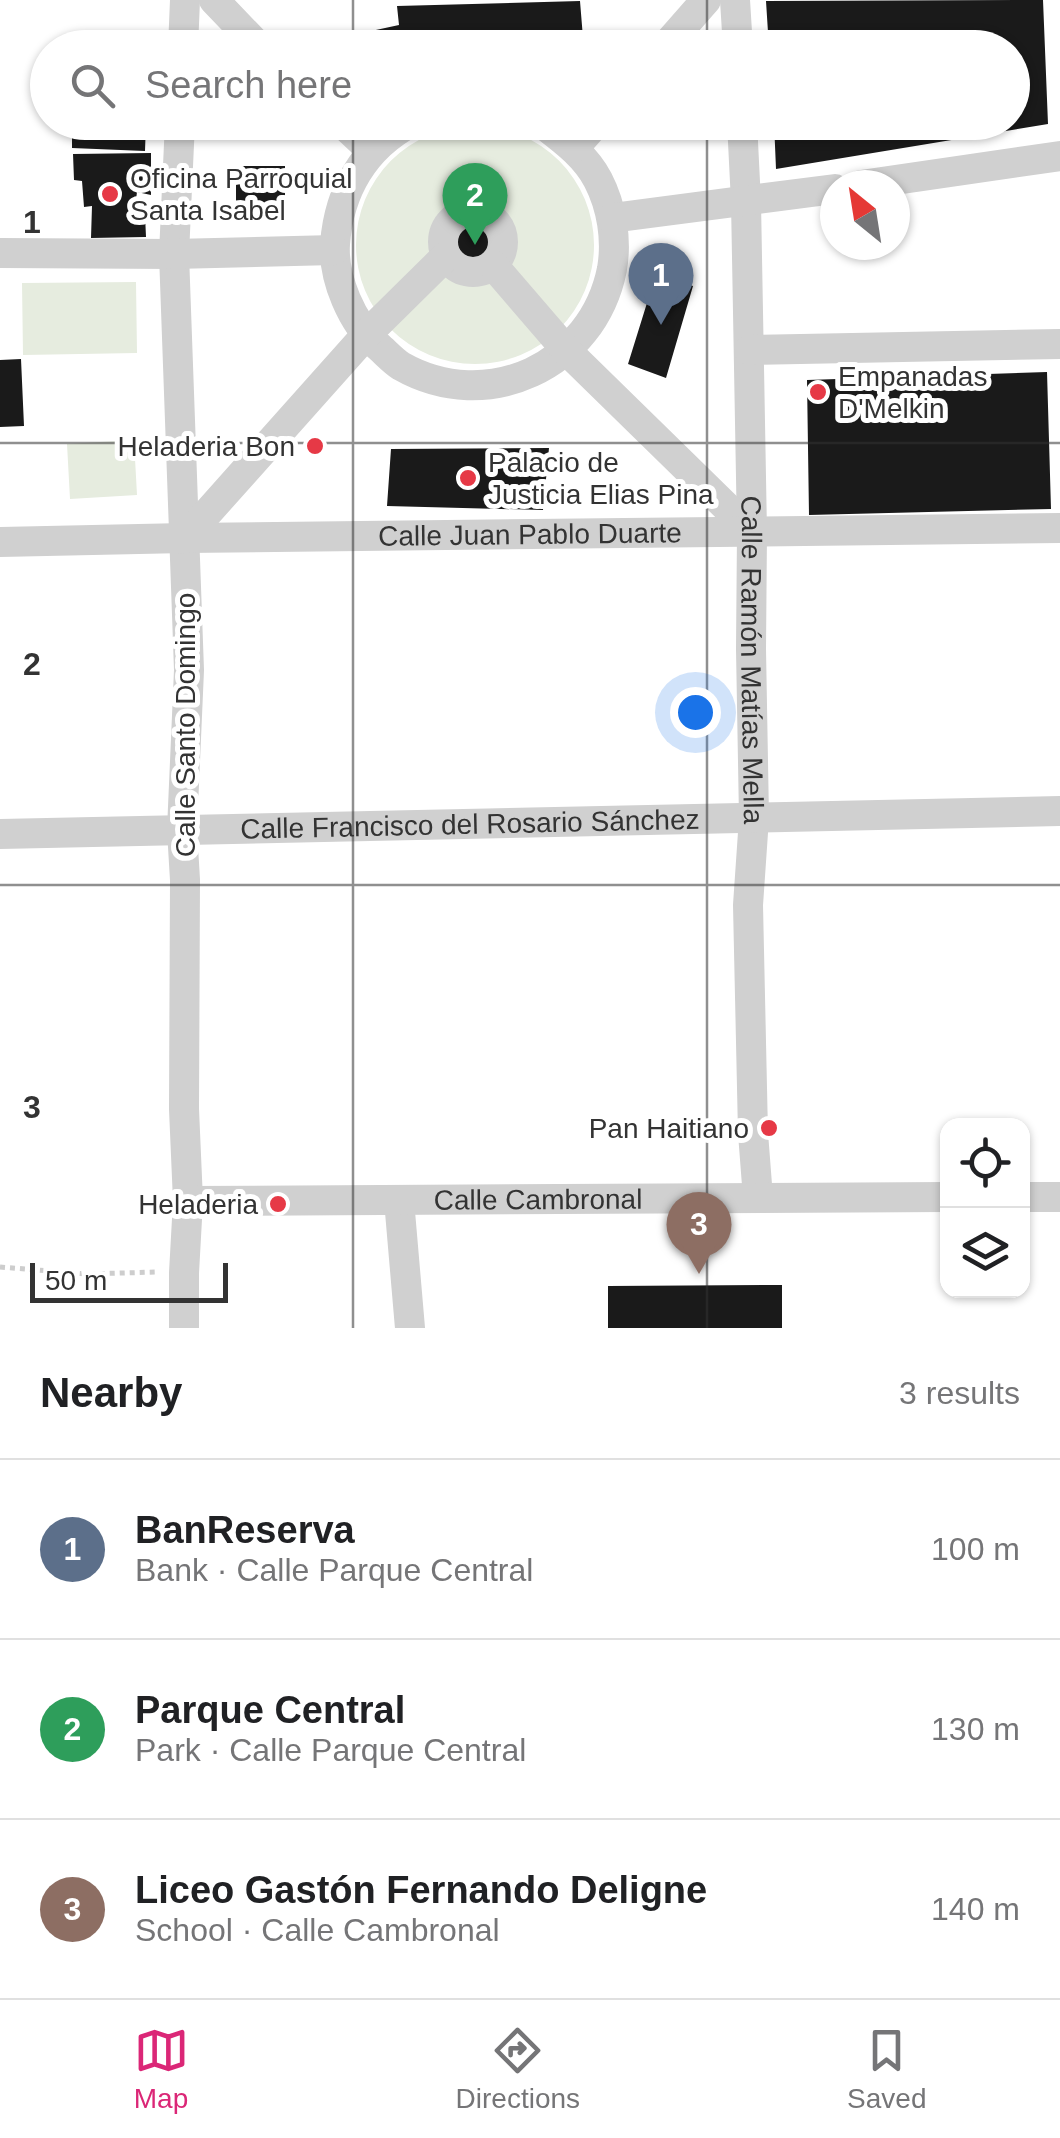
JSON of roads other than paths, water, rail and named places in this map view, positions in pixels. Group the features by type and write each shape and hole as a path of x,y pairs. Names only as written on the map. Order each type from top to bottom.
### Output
{"street":[{"path":"184,30 185,0"},
{"path":"214,0 243,30"},
{"path":"680,30 706,0"},
{"path":"736,0 737,30"},
{"name":"Calle Santo Domingo","path":"179,140 174,254 189,670 182,830 188,1200 184,1328"},
{"path":"360,140 372,151"},
{"path":"387,140 372,151 351,181 338,214 334,250 343,295 366,335 399,365 440,382 486,386 530,375 568,351 592,323 608,290 614,254 612,218 598,180 564,140"},
{"path":"574,148 581,140"},
{"name":"Calle Ramón Matías Mella","path":"743,140 754,818 748,904 758,1198"},
{"path":"910,178 1060,156"},
{"path":"612,218 820,191"},
{"path":"481,212 499,225 503,235 500,257 492,265 483,271 461,270 446,256 443,239 450,222 459,215 481,212"},
{"path":"0,253 334,250"},
{"path":"184,538 366,335 446,256"},
{"path":"492,265 568,351 752,532"},
{"path":"749,350 1060,344"},
{"name":"Calle Juan Pablo Duarte","path":"0,542 1060,528"},
{"name":"Calle Francisco del Rosario Sánchez","path":"0,834 1060,811"},
{"path":"1030,1197 1060,1196"},
{"name":"Calle Cambronal","path":"188,1200 940,1197"},
{"path":"399,1200 410,1328"}],"place":[{"name":"Oficina Parroquial Santa Isabel","path":"110,194"},
{"name":"Parque Central","path":"475,245"},
{"name":"BanReserva","path":"661,325"},
{"name":"Empanadas D'Melkin","path":"818,392"},
{"name":"Heladeria Bon","path":"315,446"},
{"name":"Palacio de Justicia Elias Pina","path":"468,478"},
{"name":"Pan Haitiano","path":"769,1128"},
{"name":"Heladeria","path":"278,1204"},
{"name":"Liceo Gastón Fernando Deligne","path":"699,1274"}]}
